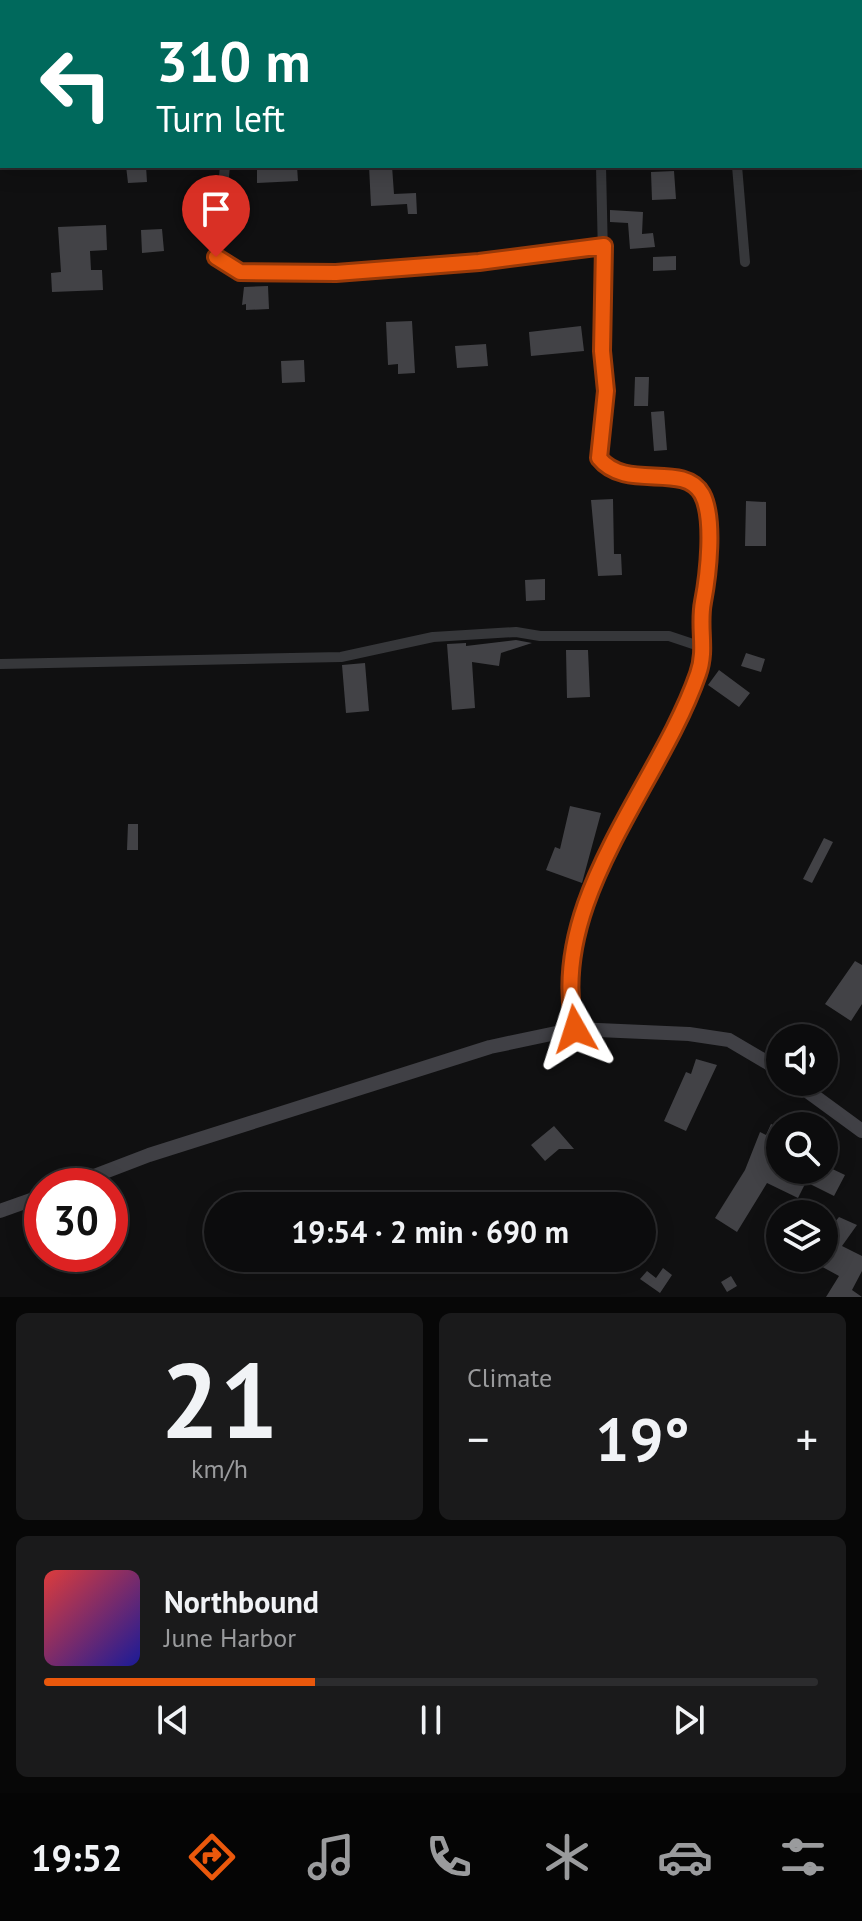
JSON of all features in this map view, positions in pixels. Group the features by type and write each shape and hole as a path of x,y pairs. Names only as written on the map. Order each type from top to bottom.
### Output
{"street":[{"path":"225,168 216,257 240,272 336,273 479,262 604,246"},
{"path":"575,1029 570,1004 578,935 599,873 633,799 670,738 698,674 705,648 700,615 709,562 707,508 702,492 689,481 677,478 616,473 599,458 606,391 602,351 604,246 601,168"},
{"path":"737,168 745,262"},
{"path":"0,664 341,657 433,637 516,632 540,636 669,636 705,648"},
{"path":"115,1168 490,1047 575,1029 689,1034 729,1040 766,1062"},
{"path":"814,1096 862,1131"},
{"path":"0,1211 24,1202"}],"building":[{"path":"126,168 146,168 147,182 128,183"},
{"path":"257,168 297,168 298,181 257,183"},
{"path":"369,168 392,168 394,194 416,193 417,214 408,214 407,204 371,206"},
{"path":"674,171 676,199 652,200 651,172"},
{"path":"610,210 643,212 642,234 653,233 655,247 630,249 628,223 610,222"},
{"path":"106,225 107,250 90,251 91,270 102,270 103,290 52,292 51,273 61,272 58,227"},
{"path":"162,229 164,251 142,253 141,230"},
{"path":"676,256 676,270 653,271 653,257"},
{"path":"268,286 269,309 246,310 246,304 242,305 244,287"},
{"path":"412,321 415,373 398,374 398,364 388,365 386,322"},
{"path":"581,326 584,351 531,356 529,332"},
{"path":"486,344 488,366 457,368 455,346"},
{"path":"304,360 305,382 282,383 281,361"},
{"path":"635,377 649,377 648,406 634,406"},
{"path":"664,411 667,450 654,451 651,412"},
{"path":"613,499 614,554 621,554 622,575 598,576 591,500"},
{"path":"746,501 766,502 766,546 745,546"},
{"path":"545,579 545,600 526,601 525,580"},
{"path":"516,640 532,643 501,653 499,666 472,662 475,708 452,710 447,644 466,643 466,646"},
{"path":"566,650 588,650 590,697 567,698"},
{"path":"746,653 765,659 761,672 741,666"},
{"path":"365,663 369,711 346,713 342,665"},
{"path":"719,670 750,693 739,707 708,685"},
{"path":"570,806 601,813 582,883 546,870 555,847 560,849"},
{"path":"128,824 138,824 138,850 127,850"},
{"path":"824,838 833,842 812,883 803,879"},
{"path":"855,961 862,965 862,1004 851,1021 825,1004"},
{"path":"696,1059 717,1065 686,1131 664,1121 686,1072 691,1074"},
{"path":"554,1126 574,1149 559,1149 545,1161 531,1145"},
{"path":"760,1132 766,1135 766,1184 737,1232 715,1218 745,1170"},
{"path":"838,1172 845,1175 834,1196 810,1184 838,1184"},
{"path":"769,1184 805,1184 798,1198"},
{"path":"838,1218 857,1225 842,1246 862,1256 862,1271 852,1290 862,1297 826,1297 839,1276 832,1272 838,1272"},
{"path":"663,1268 672,1275 660,1293 640,1279 646,1272 656,1278"},
{"path":"731,1276 737,1286 727,1292 721,1282"}],"route":[{"path":"216,257 240,272 336,273 479,262 604,246 602,351 606,391 599,458 616,473 677,478 689,481 702,492 707,508 709,562 700,615 705,648 698,674 670,738 633,799 599,873 578,935 570,1004 575,1029"}]}
